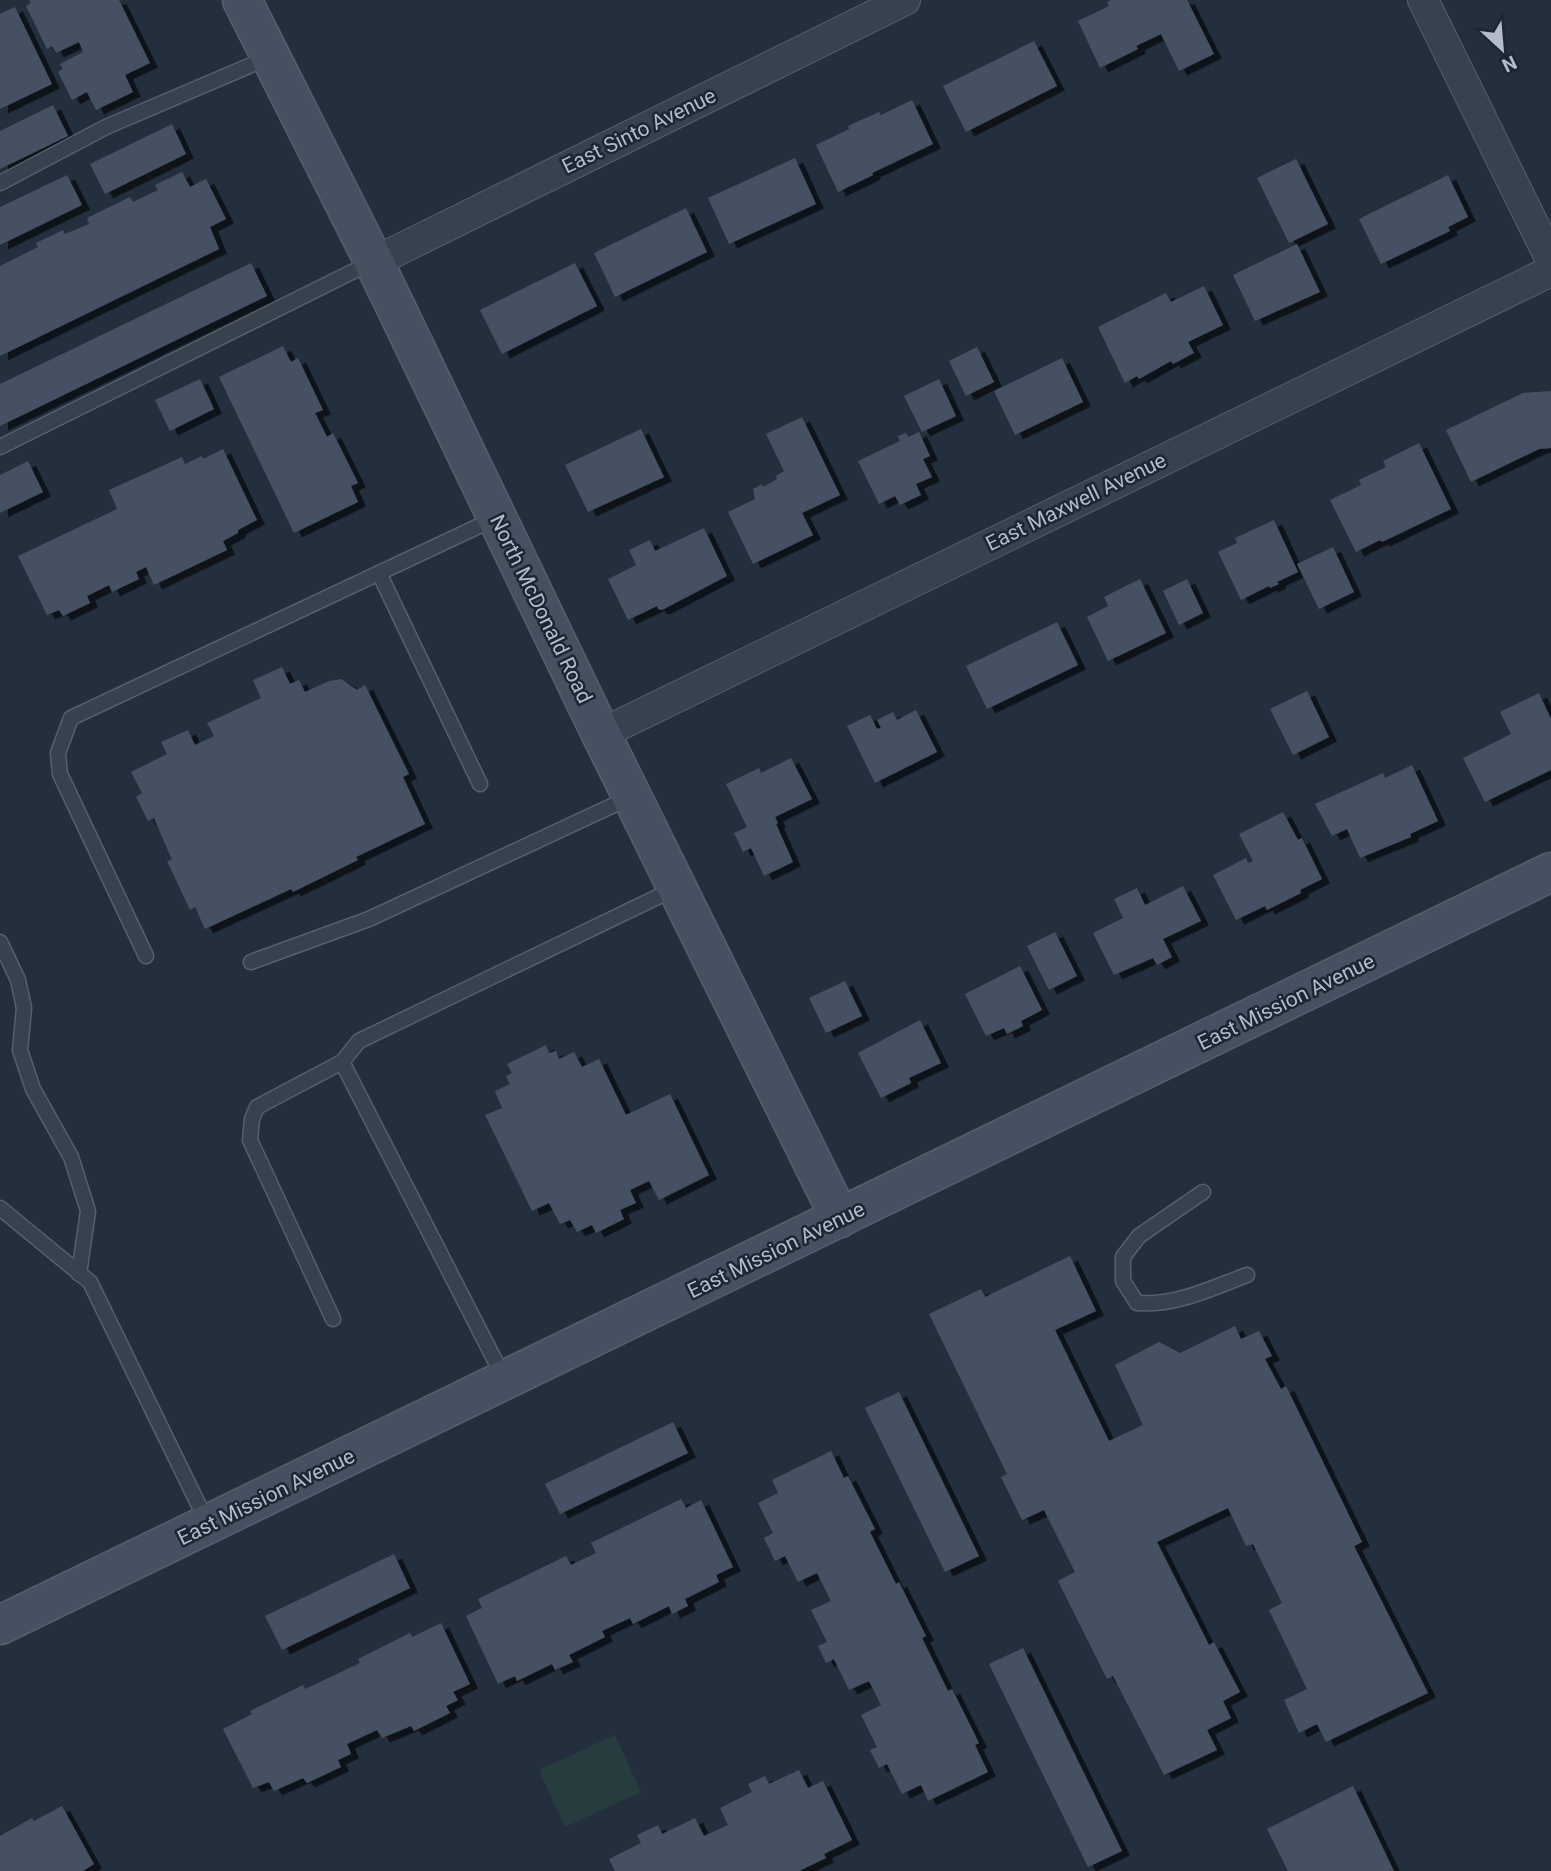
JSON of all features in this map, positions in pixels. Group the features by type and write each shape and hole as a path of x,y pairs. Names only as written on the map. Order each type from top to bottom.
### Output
{"street":[{"name":"North McDonald Road","path":"242,0 374,262 601,734 840,1219"},
{"name":"East Sinto Avenue","path":"374,262 905,0"},
{"path":"1423,0 1551,260"},
{"name":"East Maxwell Avenue","path":"601,734 1551,271"},
{"name":"East Mission Avenue","path":"0,1625 1551,872"}],"lane":[{"path":"0,183 106,127 271,57"},
{"path":"0,447 374,262"},
{"path":"146,956 60,774 58,753 71,718 497,518"},
{"path":"379,573 480,784"},
{"path":"251,962 369,919 632,797"},
{"path":"333,1319 250,1140 252,1119 257,1107 342,1062 359,1041 677,888"},
{"path":"0,942 18,980 24,1008 20,1050 33,1089 71,1157 88,1211 79,1274"},
{"path":"342,1062 506,1381"},
{"path":"1203,1192 1139,1236 1123,1257 1123,1281 1137,1303 1156,1304 1196,1294 1247,1275"},
{"path":"0,1208 90,1282 208,1525"}],"green space":[{"path":"615,1735 641,1792 565,1827 539,1770"}],"building":[{"path":"29,0 119,0 150,63 125,75 133,92 96,110 87,92 72,100 58,72 63,69 60,64 83,52 79,42 56,53 52,46 47,49 26,6 31,3"},
{"path":"1187,0 1214,54 1179,71 1161,34 1100,68 1078,21 1109,6 1107,2"},
{"path":"15,7 52,84 0,109 0,14"},
{"path":"1034,41 1057,86 966,132 943,86"},
{"path":"912,100 933,144 838,192 816,145 849,129 848,126 879,112 881,115"},
{"path":"53,105 68,136 0,169 0,131"},
{"path":"172,124 186,154 105,194 90,164"},
{"path":"795,158 816,204 729,244 708,198"},
{"path":"1296,159 1328,224 1289,243 1257,178"},
{"path":"182,172 190,187 206,179 226,219 210,227 219,249 0,356 0,266 38,247 36,243 63,230 65,234 89,224 87,218 130,197 133,202 158,190 155,185"},
{"path":"67,175 82,205 0,245 0,207"},
{"path":"1448,175 1468,217 1448,227 1450,231 1381,264 1359,219"},
{"path":"686,208 707,252 615,297 594,253"},
{"path":"1297,244 1320,292 1255,321 1233,275"},
{"path":"251,263 267,296 0,426 0,384"},
{"path":"575,263 597,306 502,354 480,310"},
{"path":"1204,286 1223,325 1188,342 1194,353 1125,383 1098,327 1166,293 1171,302"},
{"path":"283,346 291,362 298,358 323,410 315,413 327,437 333,433 358,483 351,486 358,502 294,533 219,377"},
{"path":"977,347 994,382 966,396 949,361"},
{"path":"1062,358 1083,402 1015,435 994,391"},
{"path":"200,379 214,409 170,431 155,400"},
{"path":"939,379 956,416 922,432 904,396"},
{"path":"1551,391 1551,448 1539,449 1471,482 1446,430 1523,393"},
{"path":"802,417 840,495 802,513 813,535 753,564 728,512 755,499 753,489 777,479 776,476 784,471 766,434"},
{"path":"641,429 664,477 588,512 565,465"},
{"path":"919,432 930,456 923,459 932,477 916,484 921,495 900,505 895,496 879,504 858,461 900,441 898,436 906,433 908,437"},
{"path":"1419,443 1451,509 1356,552 1330,500 1361,485 1359,480 1386,467 1383,461"},
{"path":"223,449 257,520 223,541 227,550 154,585 146,567 136,572 139,579 112,592 109,585 87,596 90,603 63,616 59,610 47,615 18,556 117,509 109,490 182,457 185,464"},
{"path":"28,461 43,492 0,513 0,475"},
{"path":"1274,520 1298,572 1277,582 1279,584 1241,600 1218,552 1237,543 1235,538"},
{"path":"704,528 727,576 662,610 657,606 628,620 608,579 636,565 629,550 650,540 655,551"},
{"path":"1333,547 1354,592 1319,609 1297,564"},
{"path":"1140,579 1166,633 1108,661 1087,617 1108,606 1104,597"},
{"path":"1187,579 1203,613 1179,625 1163,591"},
{"path":"1057,622 1078,665 987,709 966,666"},
{"path":"282,667 290,684 299,680 305,692 329,681 341,679 357,690 365,685 409,774 403,777 425,824 356,857 358,860 293,892 291,889 205,929 195,907 190,910 167,861 172,860 154,818 148,821 136,797 142,793 131,772 167,754 161,742 188,730 195,745 214,736 207,723 261,698 253,680"},
{"path":"1307,691 1329,737 1293,755 1270,709"},
{"path":"1539,693 1551,719 1551,770 1485,802 1463,758 1511,734 1500,712"},
{"path":"916,710 937,752 875,783 847,726 870,715 877,729 881,728 877,720 893,712 897,720"},
{"path":"791,758 812,799 775,817 793,862 764,876 751,848 743,852 734,833 747,827 726,784 759,768 761,773"},
{"path":"1412,765 1438,821 1410,834 1411,837 1360,858 1347,829 1332,836 1315,804 1383,773 1385,778"},
{"path":"1283,812 1298,840 1302,838 1322,879 1267,910 1265,906 1236,920 1213,875 1246,858 1248,863 1253,861 1239,834"},
{"path":"1183,886 1201,921 1163,939 1172,957 1157,965 1153,958 1114,975 1093,933 1123,918 1114,899 1137,888 1145,905"},
{"path":"1055,932 1077,976 1049,990 1027,946"},
{"path":"1020,966 1042,1010 1021,1021 1023,1026 1007,1034 1004,1028 986,1036 965,994"},
{"path":"845,981 862,1016 826,1033 809,998"},
{"path":"920,1020 941,1063 909,1078 911,1083 881,1098 858,1053"},
{"path":"546,1045 549,1053 556,1051 559,1059 574,1052 582,1067 599,1059 626,1115 670,1094 709,1175 659,1200 649,1181 630,1190 636,1203 620,1210 624,1219 596,1233 592,1225 577,1232 570,1220 560,1224 549,1203 532,1211 485,1115 502,1108 495,1091 510,1084 506,1076 512,1073 507,1064"},
{"path":"1070,1256 1096,1311 1055,1330 1109,1441 1143,1425 1115,1365 1159,1342 1180,1353 1235,1326 1241,1339 1259,1331 1272,1356 1265,1359 1281,1389 1286,1386 1362,1542 1354,1546 1428,1693 1326,1742 1317,1724 1299,1733 1284,1700 1307,1689 1269,1610 1282,1603 1253,1544 1246,1546 1228,1508 1157,1542 1209,1645 1214,1642 1240,1692 1223,1701 1231,1718 1207,1730 1217,1750 1164,1775 1113,1676 1107,1679 1058,1581 1075,1572 1044,1510 1022,1520 1001,1477 1007,1474 929,1314 981,1289 985,1297"},
{"path":"899,1392 979,1556 945,1572 865,1408"},
{"path":"673,1422 688,1453 560,1514 545,1484"},
{"path":"831,1451 844,1478 848,1476 875,1529 870,1532 926,1636 922,1638 948,1691 952,1689 979,1743 975,1745 988,1772 928,1801 921,1785 902,1794 887,1764 879,1768 870,1750 877,1747 861,1715 881,1705 869,1681 849,1690 834,1659 826,1663 818,1646 827,1642 811,1610 831,1601 817,1573 798,1582 785,1556 775,1561 764,1538 773,1533 758,1503 778,1493 772,1480"},
{"path":"681,1499 686,1508 701,1500 733,1567 716,1575 719,1582 685,1599 688,1606 672,1614 669,1606 633,1624 630,1618 602,1631 605,1637 569,1655 573,1662 555,1670 552,1664 517,1681 515,1676 498,1684 466,1616 482,1608 478,1599 566,1556 571,1565 596,1553 591,1543"},
{"path":"394,1554 410,1588 282,1650 265,1616"},
{"path":"441,1623 470,1684 453,1692 458,1700 446,1706 450,1713 414,1731 411,1726 382,1738 377,1730 347,1744 351,1754 338,1760 341,1767 307,1783 303,1778 274,1791 269,1782 253,1788 223,1729 252,1714 250,1711 303,1685 305,1689 360,1663 358,1659 410,1633 412,1637"},
{"path":"1023,1648 1122,1851 1088,1867 989,1664"},
{"path":"799,1770 808,1788 823,1781 852,1840 824,1854 826,1858 799,1871 615,1871 609,1859 641,1843 637,1835 658,1825 662,1834 695,1818 704,1836 728,1825 720,1808 752,1792 748,1784 765,1776 769,1784"},
{"path":"1353,1786 1394,1871 1288,1871 1267,1829"},
{"path":"62,1806 94,1864 83,1871 0,1871 0,1836 32,1818 34,1821"}]}
